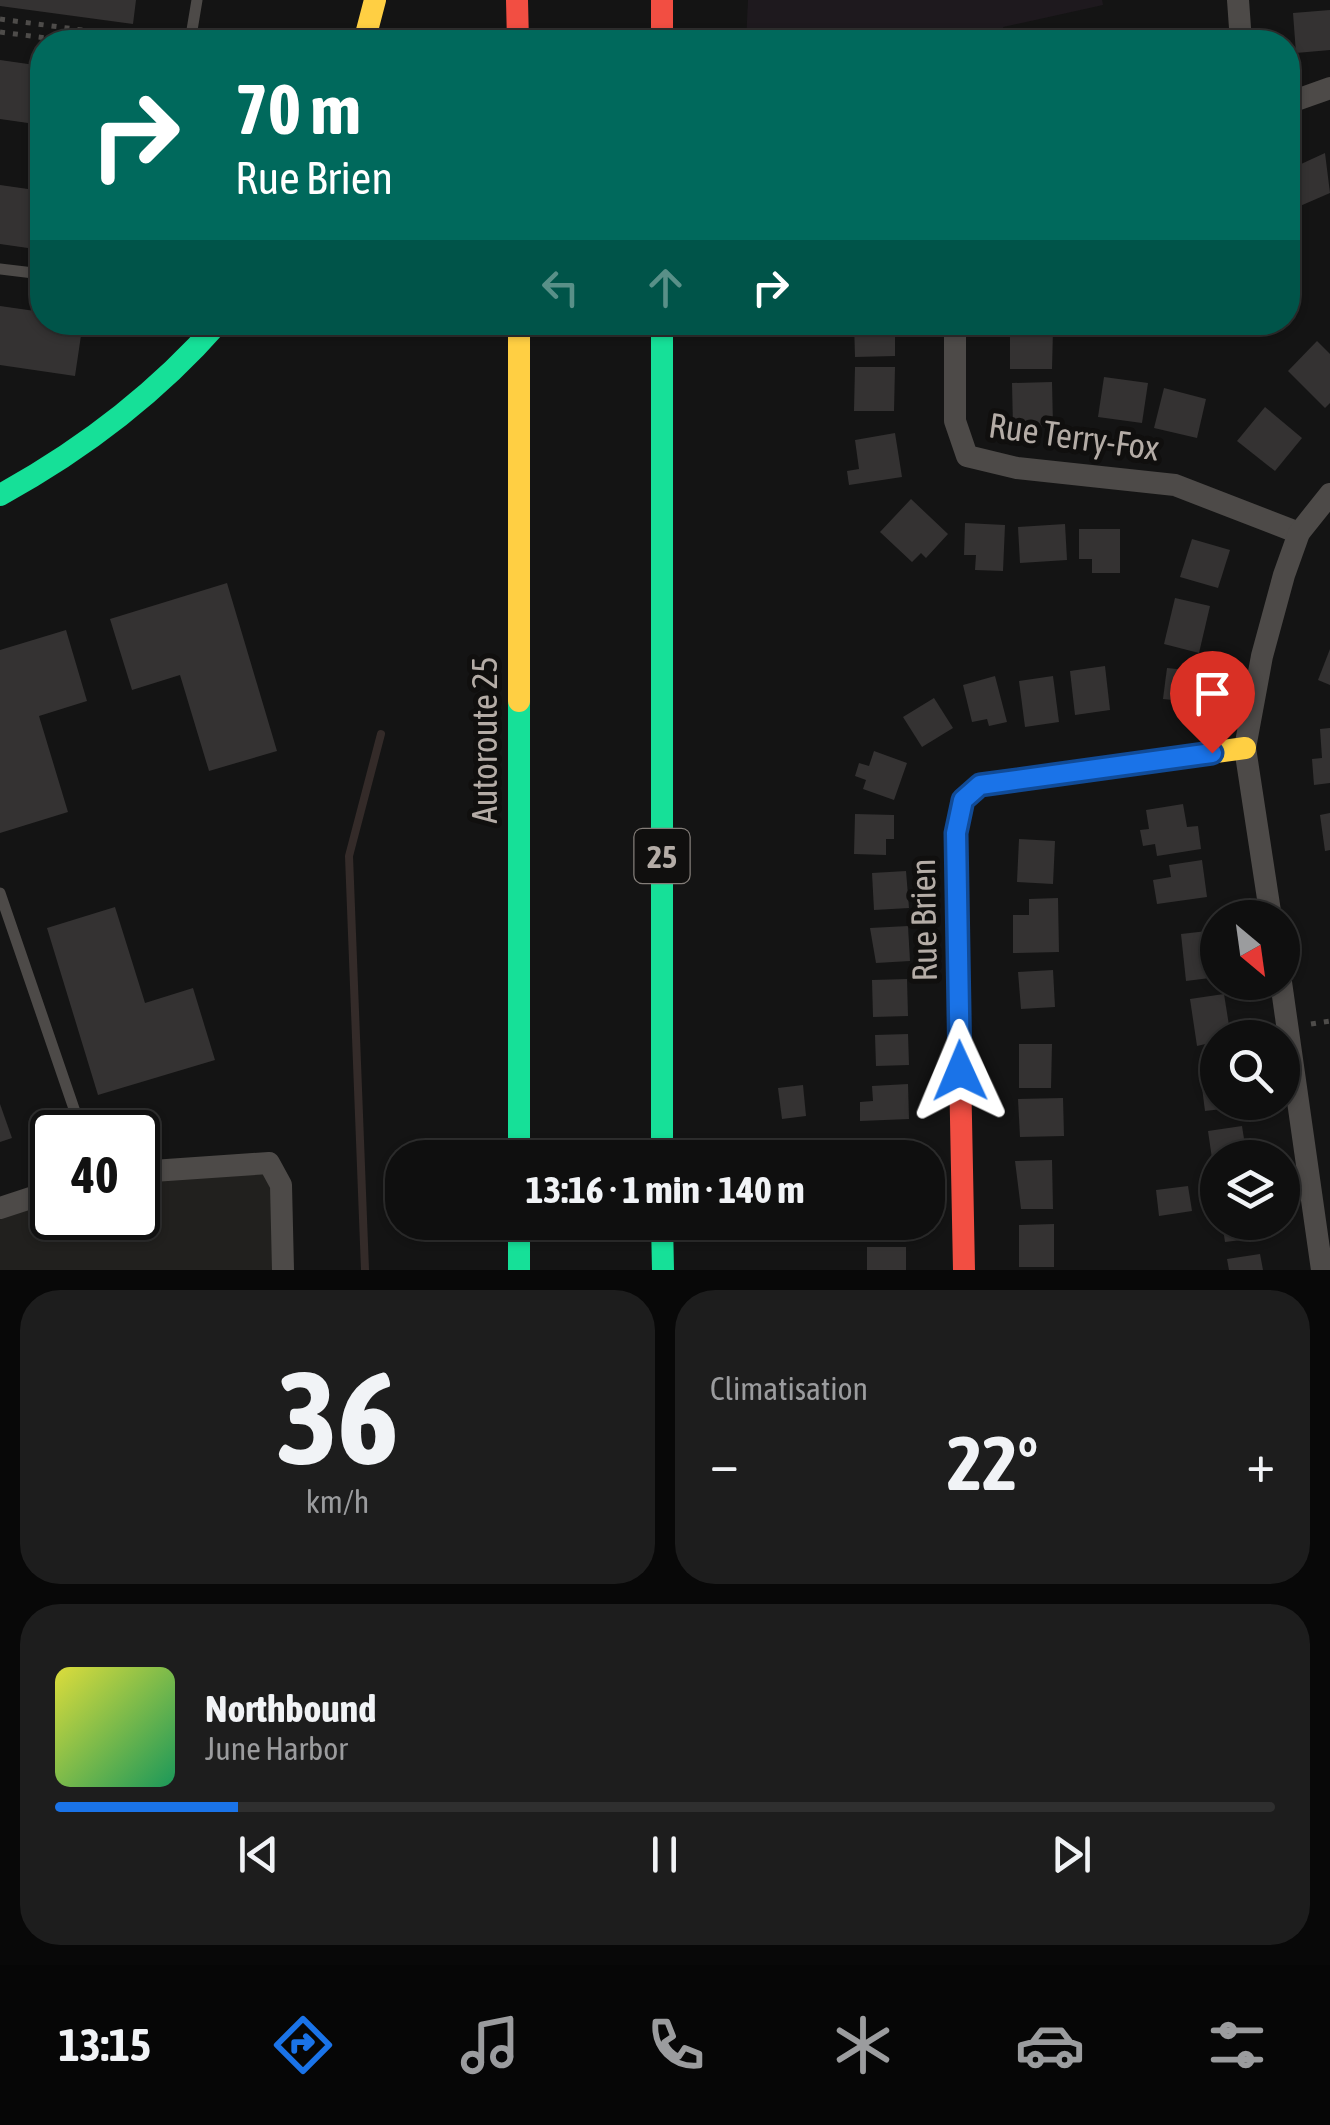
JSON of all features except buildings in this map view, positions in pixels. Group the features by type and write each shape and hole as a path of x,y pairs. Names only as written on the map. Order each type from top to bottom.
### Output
{"main road":[{"path":"367,30 375,0"},
{"path":"517,0 518,30"},
{"path":"662,0 662,30"},
{"path":"0,495 62,461 124,416 183,364 209,335"},
{"name":"Autoroute 25","path":"518,335 519,1140"},
{"name":"25","path":"662,335 662,1140"},
{"name":"Rue Brien","path":"964,1270 956,833 963,800 980,785 1245,748"},
{"path":"519,1240 519,1270"},
{"path":"662,1240 662,1270"}],"street":[{"path":"1238,0 1240,30"},
{"path":"1300,99 1330,88"},
{"name":"Rue Terry-Fox","path":"954,335 955,421 967,456 1017,468 1175,485 1299,533"},
{"path":"1268,900 1245,748 1262,656 1299,533 1330,494"},
{"path":"1284,1000 1322,1270"},
{"path":"160,1170 269,1163 282,1185 283,1270"},
{"path":"0,1208 30,1198"}],"lane":[{"path":"192,30 197,0"},
{"path":"0,269 30,273"},
{"path":"0,893 74,1110"}],"path":[{"path":"0,19 82,30"},
{"path":"0,32 30,36"}],"shaded area":[{"path":"748,0 1102,0 1103,5 1003,27 1004,30 747,30"},
{"path":"269,1163 279,1270 0,1270 0,1208 30,1198 30,1240 160,1240 160,1171"}],"waterway":[{"path":"365,1270 349,856 381,734"}],"traffic: fast":[{"path":"0,495 90,439 170,373 207,335"},
{"path":"662,335 662,1140"},
{"path":"519,701 519,1140"},
{"path":"519,1240 519,1270"},
{"path":"662,1240 663,1270"}],"traffic: slow":[{"path":"367,30 375,0"},
{"path":"519,335 519,701"},
{"path":"958,968 956,833 963,799 980,785 1245,748"}],"traffic: jam":[{"path":"517,0 518,30"},
{"path":"662,0 662,30"},
{"path":"958,968 964,1270"}],"route":[{"path":"960,1071 956,833 963,800 980,785 1212,753"}]}
